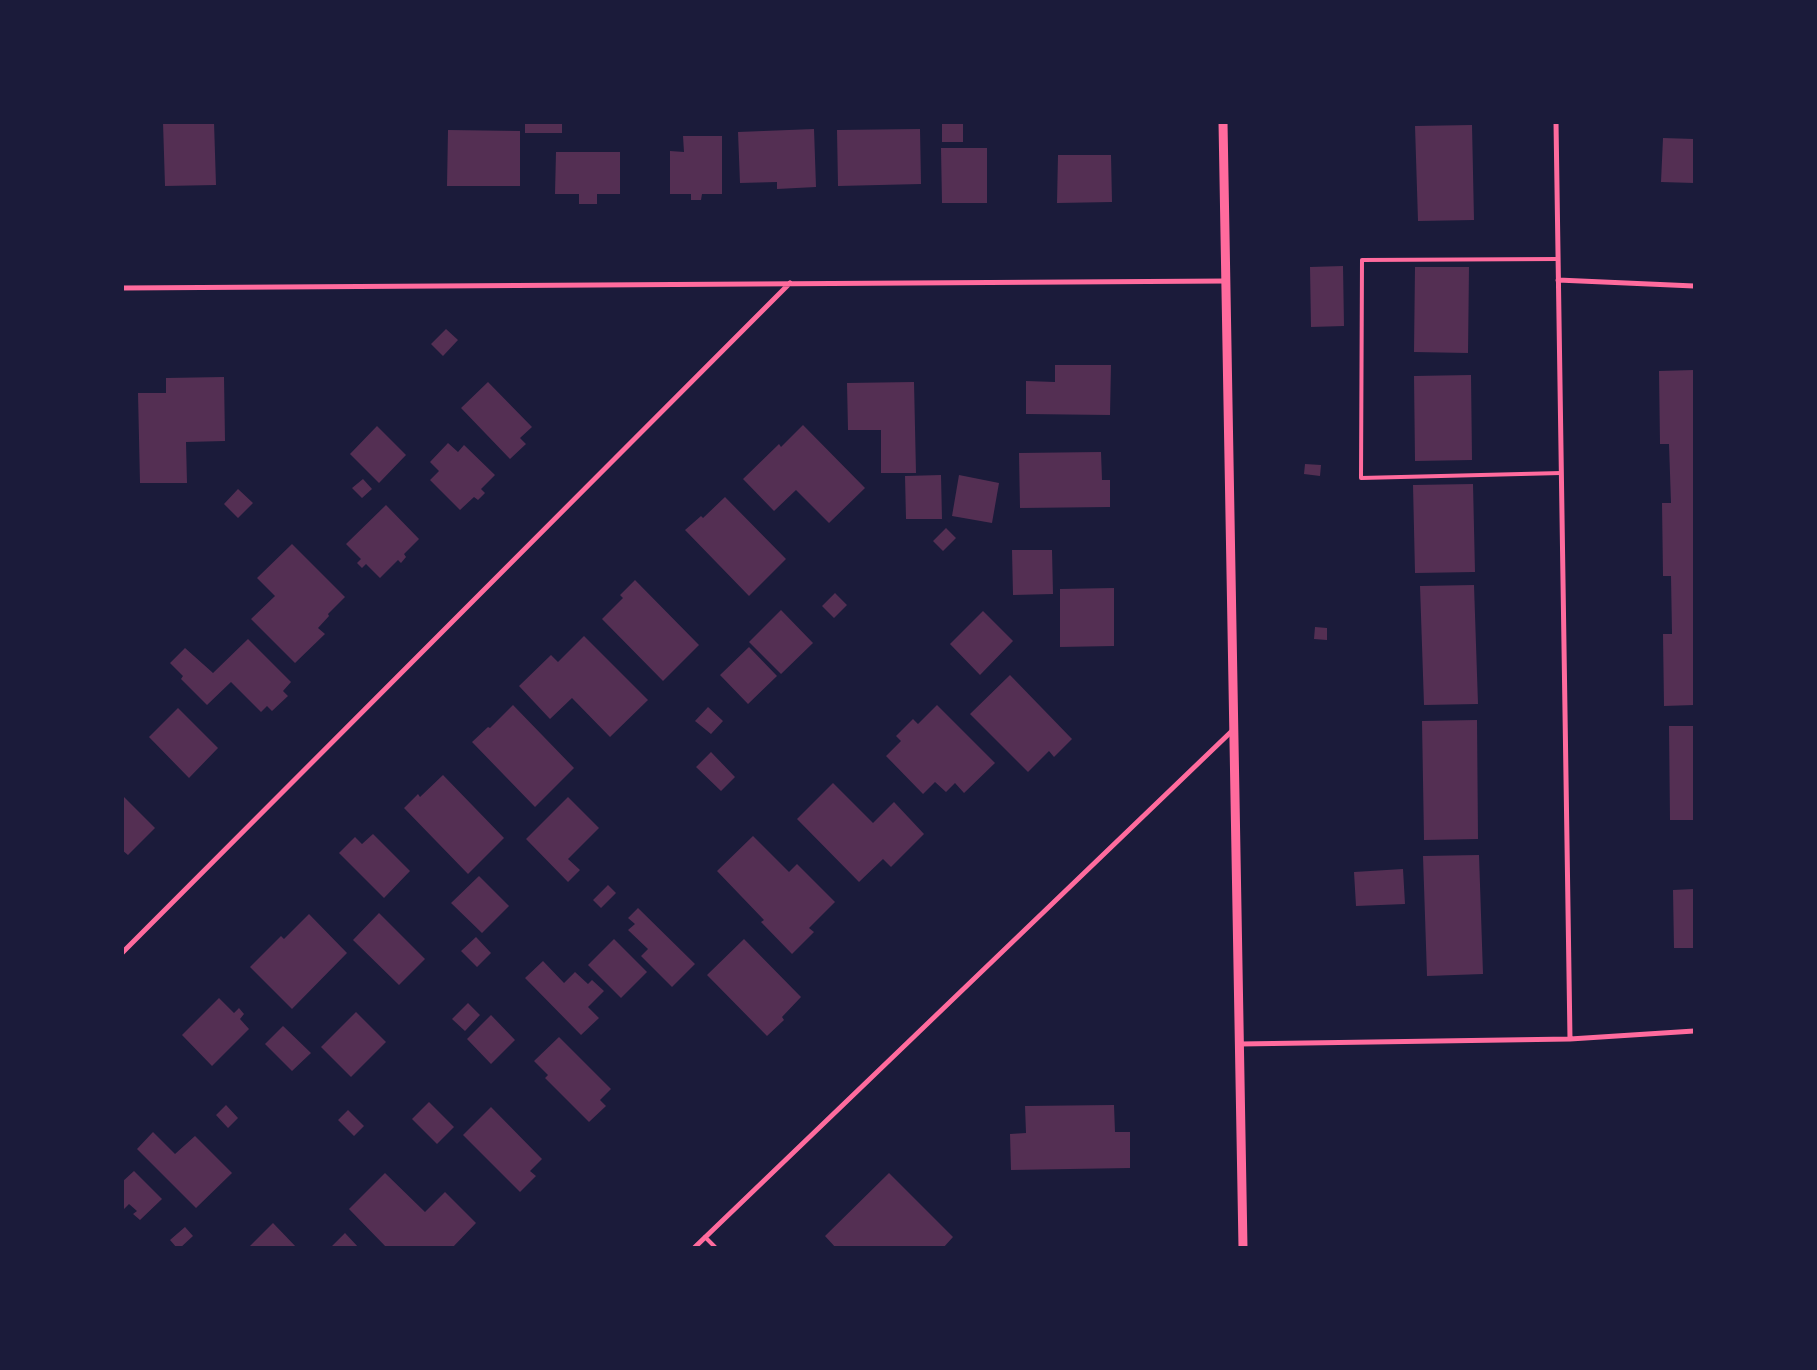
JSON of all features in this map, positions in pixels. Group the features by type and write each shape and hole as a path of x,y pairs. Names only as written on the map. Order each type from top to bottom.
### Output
{"street":[{"path":"1223,122 1243,1248"},
{"path":"1556,122 1570,1039"},
{"path":"1558,280 1694,286"},
{"path":"122,288 1226,281"},
{"path":"122,953 790,283"},
{"path":"694,1248 1234,729"},
{"path":"1240,1044 1570,1039 1694,1031"}],"lane":[{"path":"1558,259 1362,260 1361,478 1561,473"},
{"path":"706,1237 716,1248"}],"building":[{"path":"163,122 214,122 216,185 165,186"},
{"path":"525,122 562,122 562,133 525,133"},
{"path":"942,122 963,122 963,142 942,142"},
{"path":"1472,125 1474,220 1418,221 1415,126"},
{"path":"814,129 816,187 777,189 777,182 740,183 738,132"},
{"path":"920,129 921,184 838,186 837,130"},
{"path":"448,130 520,131 520,186 447,186"},
{"path":"683,136 722,136 722,194 702,194 701,200 691,200 691,194 670,194 670,151 684,152"},
{"path":"1663,138 1694,139 1694,183 1661,182"},
{"path":"941,148 987,148 987,203 942,203"},
{"path":"556,152 620,152 620,194 597,194 597,204 579,204 579,194 555,194"},
{"path":"1058,155 1111,155 1112,202 1057,203"},
{"path":"1343,266 1344,326 1311,327 1310,267"},
{"path":"1415,267 1469,267 1468,353 1414,352"},
{"path":"446,329 458,340 443,356 431,344"},
{"path":"1055,365 1111,365 1110,415 1026,414 1026,381 1055,382"},
{"path":"1694,370 1694,705 1664,706 1663,634 1672,634 1671,576 1663,576 1662,503 1671,503 1669,444 1660,444 1659,371"},
{"path":"1471,375 1472,460 1415,461 1414,376"},
{"path":"224,377 225,441 186,442 187,483 140,483 138,393 166,393 166,378"},
{"path":"488,382 532,427 520,438 526,444 510,459 461,408"},
{"path":"914,382 916,473 881,473 881,430 848,430 847,383"},
{"path":"803,425 865,488 829,523 796,490 774,511 743,479 779,444 781,447"},
{"path":"377,426 406,455 379,483 350,454"},
{"path":"448,443 458,452 464,445 495,475 481,489 485,493 478,500 474,497 460,510 430,480 439,471 430,462"},
{"path":"1101,452 1102,480 1110,480 1110,507 1020,508 1019,453"},
{"path":"1305,464 1321,465 1320,476 1304,474"},
{"path":"941,475 942,519 906,519 905,476"},
{"path":"959,475 999,483 992,523 952,516"},
{"path":"363,479 372,489 362,498 352,488"},
{"path":"1473,484 1475,572 1415,573 1413,485"},
{"path":"238,489 253,503 238,518 224,504"},
{"path":"725,497 786,559 749,596 685,530 701,516 703,518"},
{"path":"386,505 419,539 404,554 406,557 401,563 398,560 380,578 366,564 362,568 357,563 361,559 346,544"},
{"path":"946,528 956,538 943,551 933,541"},
{"path":"292,544 345,597 328,614 329,616 318,628 325,634 295,663 251,619 275,596 257,578"},
{"path":"1012,550 1052,550 1053,594 1013,595"},
{"path":"635,580 699,645 663,681 602,619 623,598 620,595"},
{"path":"1474,585 1478,704 1424,705 1420,586"},
{"path":"1114,588 1114,646 1060,647 1060,589"},
{"path":"835,593 847,605 834,618 822,606"},
{"path":"781,610 813,643 781,674 749,642"},
{"path":"983,611 1013,641 980,675 950,644"},
{"path":"1315,627 1327,628 1327,640 1314,639"},
{"path":"584,636 648,700 610,737 572,698 550,719 519,686 551,655 558,662"},
{"path":"248,639 291,682 283,691 288,696 272,711 267,706 261,712 231,682 207,705 181,679 183,676 170,663 185,648 213,673"},
{"path":"749,647 777,676 748,704 720,675"},
{"path":"1010,675 1072,739 1054,757 1049,751 1028,772 970,714"},
{"path":"513,705 574,768 535,807 472,742 488,727 490,728"},
{"path":"937,705 995,763 964,793 955,783 946,792 935,782 923,794 886,756 901,741 896,736 913,719 918,724"},
{"path":"708,707 723,721 711,734 695,721"},
{"path":"178,708 218,748 189,778 149,737"},
{"path":"1477,720 1478,839 1424,840 1422,721"},
{"path":"1669,726 1694,726 1694,820 1670,820"},
{"path":"711,752 735,777 721,791 696,767"},
{"path":"443,775 504,838 468,874 404,808 418,794 420,797"},
{"path":"833,783 873,823 894,802 924,834 891,867 883,859 859,882 797,819"},
{"path":"122,795 155,828 128,855 122,850"},
{"path":"568,797 599,828 568,859 580,870 568,882 526,839"},
{"path":"373,834 410,871 384,898 339,853 355,837 362,844"},
{"path":"753,836 789,872 797,864 835,902 809,928 814,932 792,954 761,922 764,920 717,871"},
{"path":"1479,855 1483,974 1427,976 1423,856"},
{"path":"1403,869 1405,904 1356,906 1354,872"},
{"path":"479,876 509,906 482,933 451,903"},
{"path":"608,885 616,893 601,908 593,900"},
{"path":"1694,889 1694,948 1674,948 1673,890"},
{"path":"638,908 695,964 672,987 641,956 648,949 628,930 635,924 628,918"},
{"path":"379,913 425,959 399,985 353,940"},
{"path":"309,914 347,953 292,1009 250,967 281,936 284,939"},
{"path":"476,937 491,953 477,967 461,951"},
{"path":"614,939 647,972 621,998 588,965"},
{"path":"744,939 801,997 782,1017 784,1020 767,1036 707,975"},
{"path":"543,961 564,983 575,972 588,984 592,980 604,991 588,1007 599,1018 581,1035 525,978"},
{"path":"219,998 234,1013 239,1008 244,1014 240,1019 249,1029 212,1066 182,1035"},
{"path":"468,1003 480,1015 465,1031 452,1019"},
{"path":"356,1012 386,1042 351,1077 321,1047"},
{"path":"491,1015 515,1040 491,1064 467,1039"},
{"path":"283,1026 311,1053 292,1071 265,1044"},
{"path":"559,1037 611,1089 600,1100 606,1106 589,1122 545,1078 548,1075 534,1061"},
{"path":"429,1102 454,1127 437,1144 412,1119"},
{"path":"226,1105 238,1118 228,1128 216,1115"},
{"path":"1114,1105 1115,1132 1130,1132 1130,1168 1011,1170 1010,1134 1026,1133 1025,1106"},
{"path":"491,1107 542,1159 530,1171 536,1176 520,1192 463,1135"},
{"path":"348,1110 364,1126 354,1136 338,1120"},
{"path":"153,1132 175,1154 195,1136 232,1173 196,1208 137,1149"},
{"path":"134,1171 162,1199 140,1220 133,1214 137,1211 129,1204 122,1211 122,1182"},
{"path":"385,1173 425,1212 445,1192 476,1223 452,1248 387,1248 349,1209"},
{"path":"889,1173 953,1237 943,1248 836,1248 825,1236"},
{"path":"273,1223 297,1248 248,1248"},
{"path":"185,1227 193,1236 180,1248 177,1248 170,1240"},
{"path":"345,1233 359,1248 330,1248"}]}
